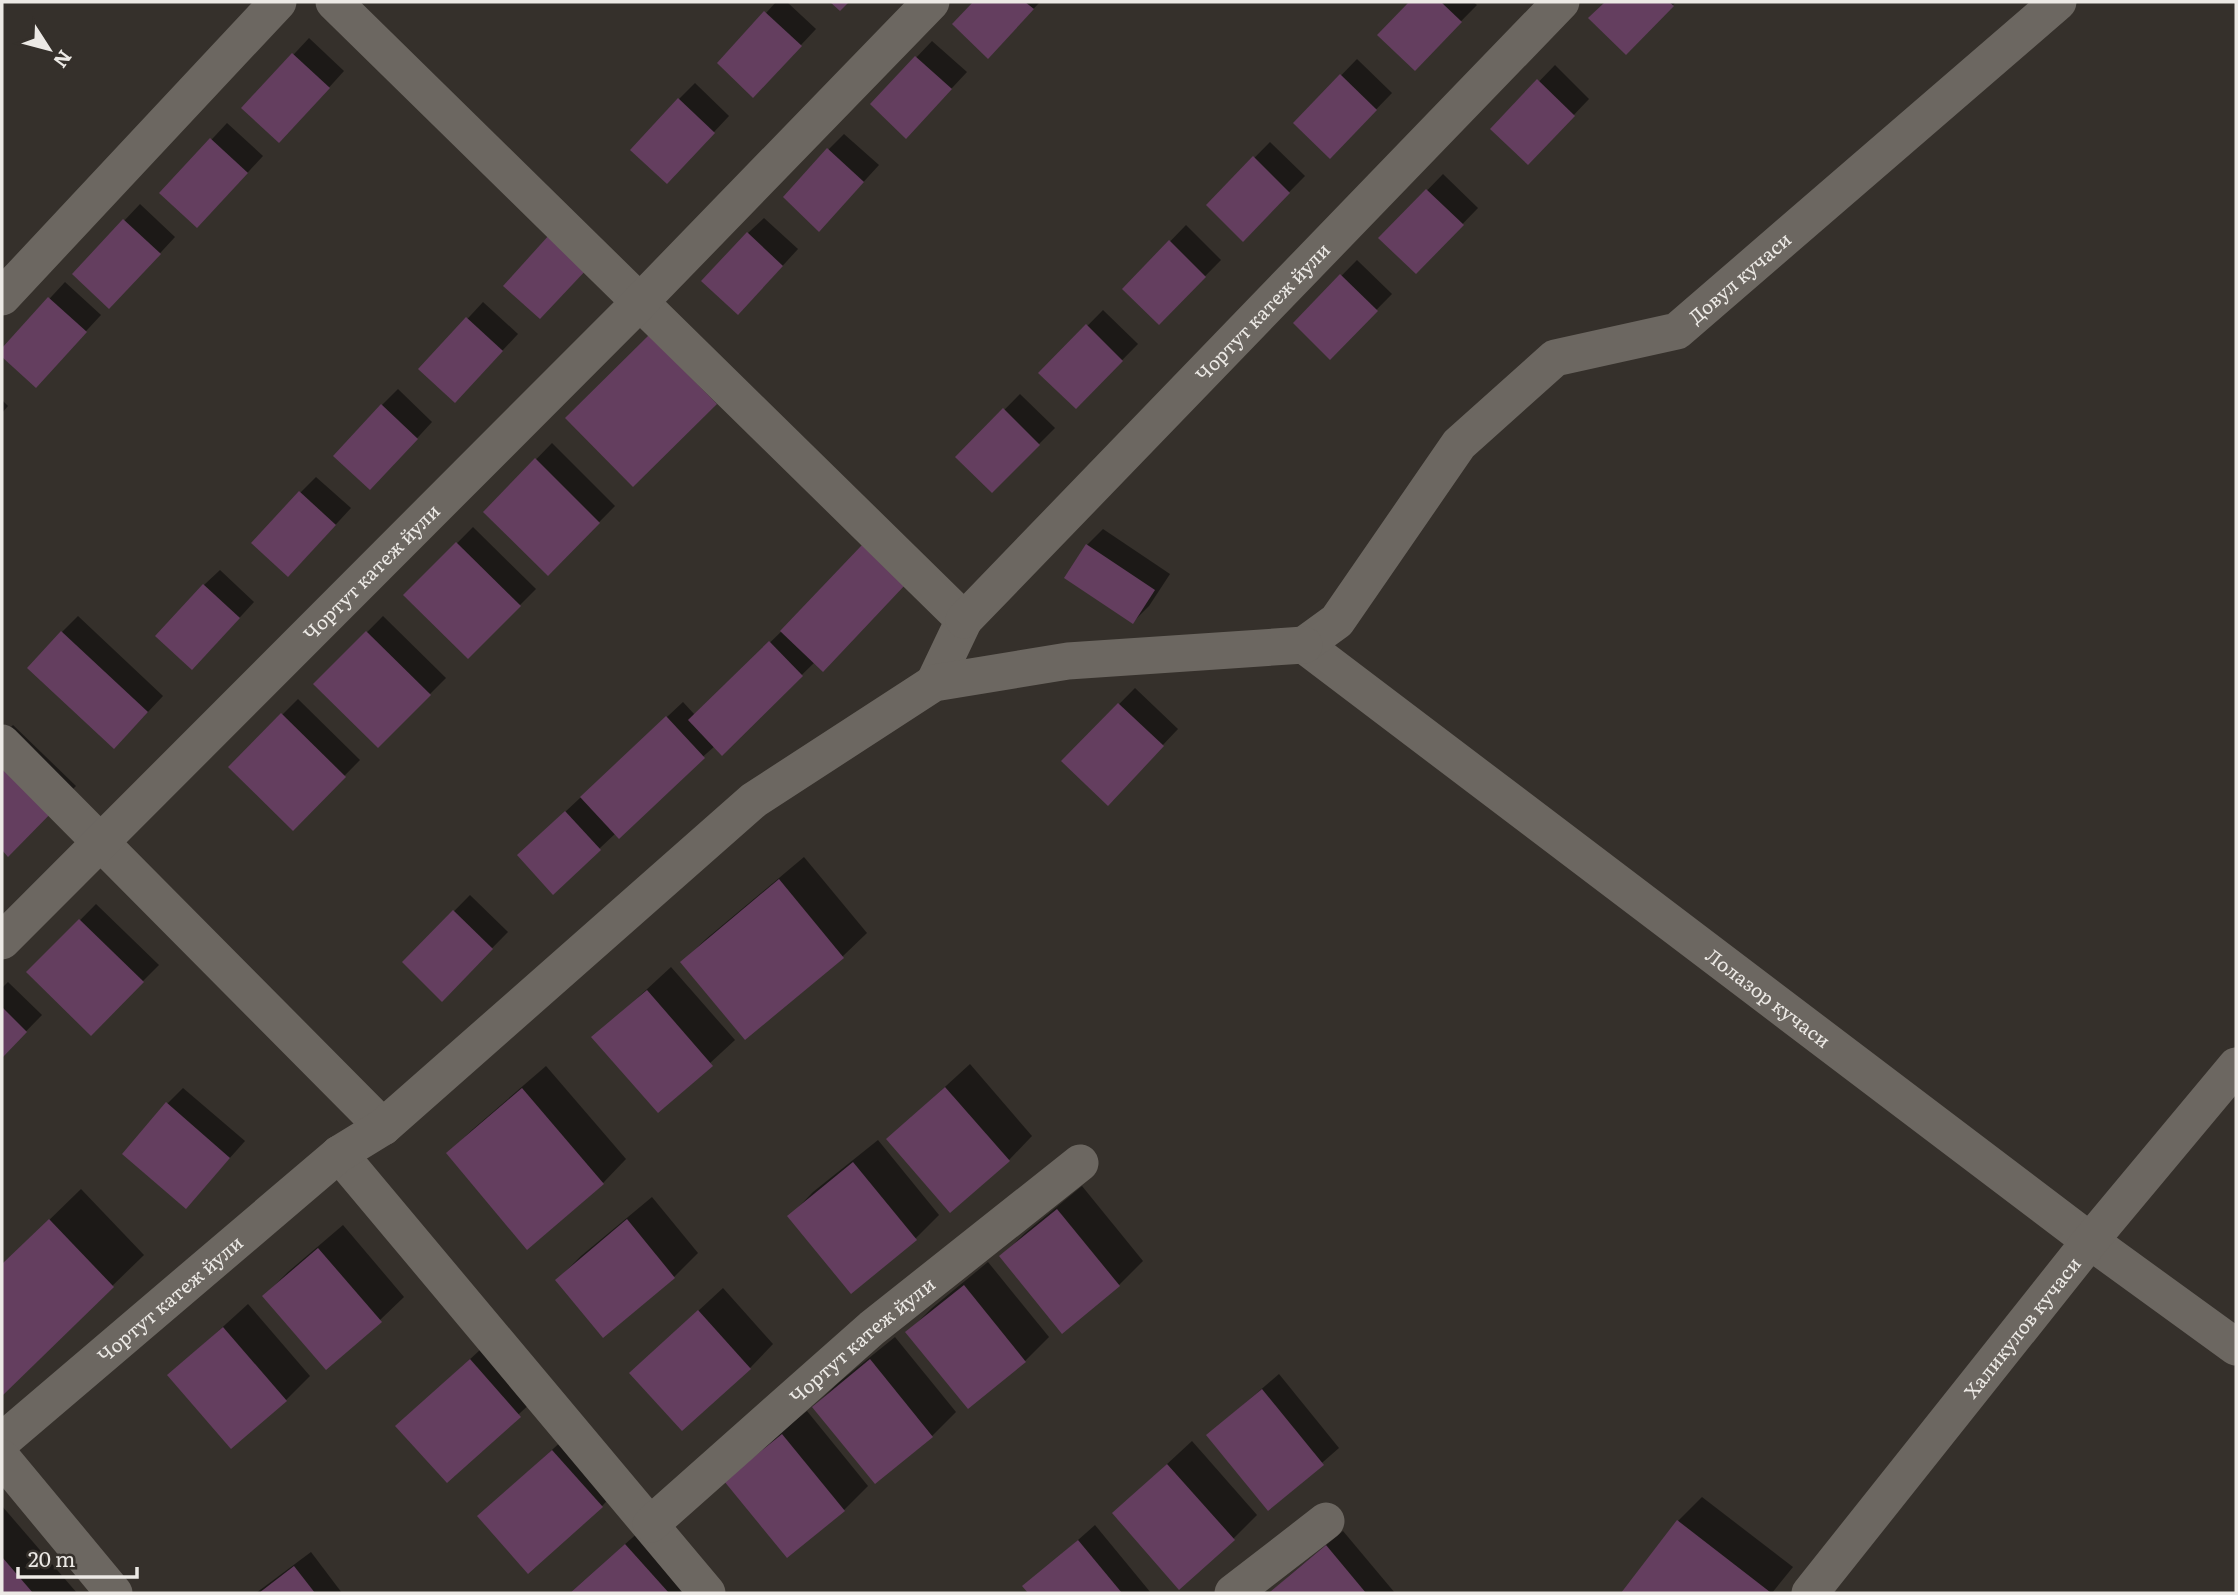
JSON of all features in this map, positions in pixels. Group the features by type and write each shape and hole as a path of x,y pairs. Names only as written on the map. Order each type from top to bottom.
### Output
{"street":[{"path":"2,297 278,2"},
{"path":"334,2 964,620"},
{"name":"Чортут катеж йули","path":"2,941 640,302 931,2"},
{"name":"Чортут катеж йули","path":"934,683 964,620 1561,2"},
{"name":"Довул кучаси","path":"1304,645 1337,621 1459,444 1555,358 1676,331 2059,2"},
{"name":"Чортут катеж йули","path":"2,1441 339,1154 383,1127 754,800 934,683 1068,661 1304,645"},
{"name":"Лолазор кучаси","path":"1304,645 2090,1241 2236,1347"},
{"path":"2,743 383,1127"},
{"name":"Халикулов кучаси","path":"1810,1593 2090,1241 2236,1066"},
{"path":"339,1154 707,1593"},
{"name":"Чортут катеж йули","path":"651,1524 872,1328 1080,1164"},
{"path":"2,1458 114,1593"},
{"path":"1233,1593 1326,1521"}],"building":[{"path":"830,2 849,2 840,11"},
{"path":"973,2 1025,2 1034,9 988,59 952,24"},
{"path":"1409,2 1441,2 1462,22 1415,71 1377,35"},
{"path":"1605,2 1669,2 1674,6 1626,55 1588,18"},
{"path":"764,11 802,46 753,98 717,63"},
{"path":"292,53 330,88 279,143 241,108"},
{"path":"915,56 952,89 906,139 870,104"},
{"path":"1340,74 1377,110 1330,159 1293,123"},
{"path":"1537,79 1575,116 1528,165 1490,129"},
{"path":"678,98 715,133 667,184 630,150"},
{"path":"210,138 248,173 197,228 159,193"},
{"path":"827,148 864,182 819,232 783,197"},
{"path":"1253,156 1290,193 1243,242 1206,205"},
{"path":"1426,189 1464,225 1416,274 1378,238"},
{"path":"123,219 161,254 109,309 72,274"},
{"path":"747,232 783,266 738,315 701,281"},
{"path":"550,234 588,268 540,319 503,286"},
{"path":"1169,240 1206,277 1159,325 1122,289"},
{"path":"1340,274 1378,311 1330,360 1293,323"},
{"path":"48,297 87,332 36,388 2,357 2,348"},
{"path":"466,317 503,351 455,403 418,369"},
{"path":"1086,324 1123,361 1076,409 1038,373"},
{"path":"649,335 717,404 633,487 565,418"},
{"path":"381,404 418,439 370,490 333,456"},
{"path":"1003,408 1040,445 992,493 955,457"},
{"path":"535,458 600,523 548,576 483,512"},
{"path":"299,491 336,525 288,577 251,543"},
{"path":"456,542 521,606 468,659 403,595"},
{"path":"1086,544 1155,590 1133,624 1064,578"},
{"path":"862,545 905,585 823,672 780,631"},
{"path":"203,584 240,618 192,670 155,636"},
{"path":"61,631 148,712 114,749 27,668"},
{"path":"366,631 431,695 378,748 313,684"},
{"path":"769,641 803,676 722,756 688,720"},
{"path":"1118,703 1164,746 1108,806 1061,761"},
{"path":"281,713 346,777 293,831 228,767"},
{"path":"666,716 705,758 619,839 580,797"},
{"path":"2,745 61,803 8,857 2,850"},
{"path":"565,811 601,850 553,895 517,855"},
{"path":"779,879 844,958 745,1040 680,962"},
{"path":"453,910 493,949 442,1002 402,962"},
{"path":"79,919 144,982 91,1036 26,972"},
{"path":"647,990 713,1066 658,1113 591,1037"},
{"path":"2,1007 27,1032 2,1058"},
{"path":"945,1087 1010,1161 950,1213 886,1139"},
{"path":"522,1088 604,1184 527,1250 446,1153"},
{"path":"166,1102 230,1158 186,1209 122,1154"},
{"path":"853,1162 917,1240 851,1294 787,1216"},
{"path":"1057,1209 1120,1286 1062,1334 999,1256"},
{"path":"49,1219 114,1287 2,1396 2,1264"},
{"path":"627,1219 675,1278 603,1338 555,1280"},
{"path":"318,1248 382,1322 326,1370 262,1296"},
{"path":"964,1285 1026,1362 968,1409 905,1332"},
{"path":"698,1310 751,1369 682,1431 629,1373"},
{"path":"223,1327 287,1401 231,1449 167,1375"},
{"path":"470,1359 521,1417 447,1483 395,1426"},
{"path":"870,1359 933,1437 875,1484 812,1407"},
{"path":"1262,1389 1324,1465 1268,1511 1206,1435"},
{"path":"782,1434 845,1511 787,1558 724,1481"},
{"path":"552,1450 603,1507 528,1574 477,1516"},
{"path":"1167,1464 1235,1540 1179,1590 1112,1513"},
{"path":"1677,1520 1770,1592 1621,1593"},
{"path":"1078,1540 1122,1593 1028,1593 1022,1586"},
{"path":"625,1544 669,1593 570,1593"},
{"path":"1326,1545 1366,1593 1270,1592"},
{"path":"2,1557 33,1593 2,1593"},
{"path":"294,1566 315,1593 259,1593"}]}
